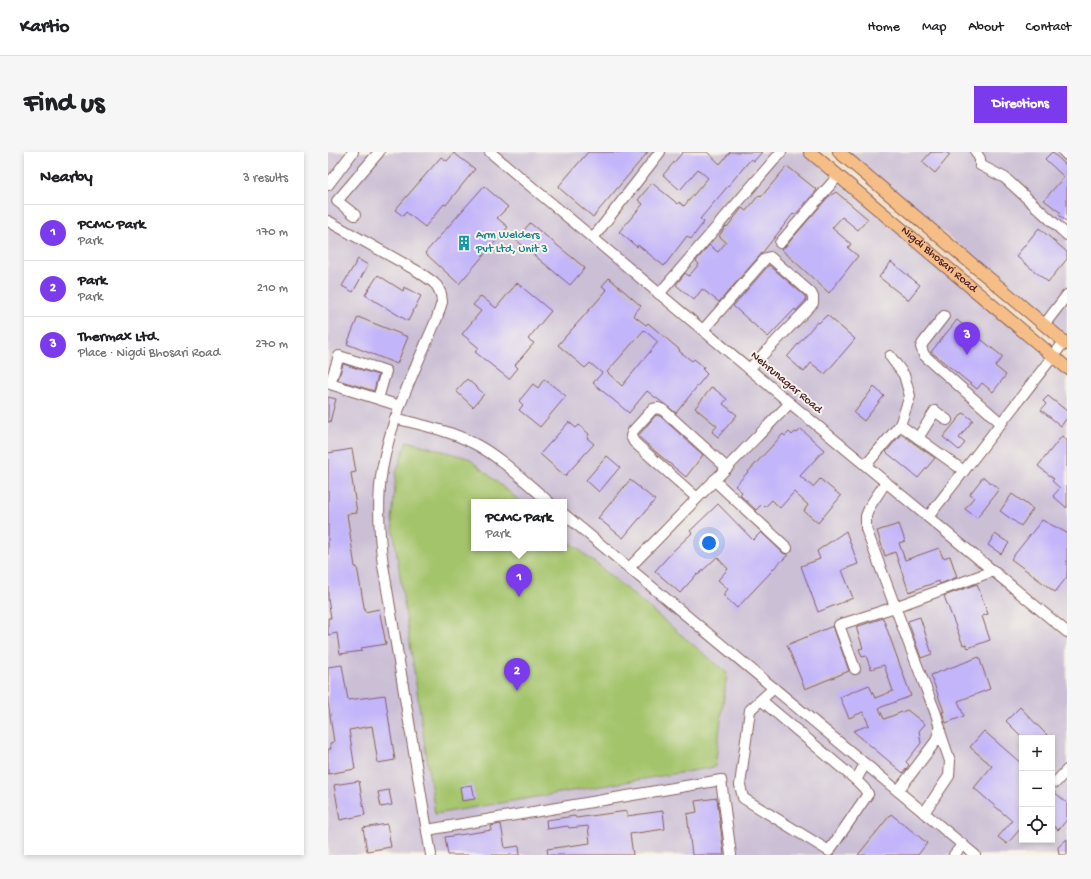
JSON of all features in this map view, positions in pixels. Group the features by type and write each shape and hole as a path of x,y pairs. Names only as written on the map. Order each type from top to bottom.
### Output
{"main road":[{"name":"Nigdi Bhosari Road","path":"810,152 1067,368"},
{"name":"Nigdi Bhosari Road","path":"839,152 1065,343"}],"street":[{"path":"328,185 353,152"},
{"path":"355,215 337,202 379,152"},
{"name":"Nehrunagar Road","path":"490,152 1067,632"},
{"path":"593,238 660,152"},
{"path":"659,294 781,152"},
{"path":"976,152 980,159 980,166 1005,178 1067,234"},
{"path":"780,243 838,176"},
{"path":"328,221 419,272 438,286 441,294 442,302 438,318 395,418 386,449 379,494 380,535 383,565 431,855"},
{"path":"703,330 766,258 770,257 811,293 813,303 749,369"},
{"path":"1044,325 1067,295"},
{"path":"944,316 922,343 921,348 924,355 1001,423"},
{"path":"928,517 1052,356 1065,343"},
{"path":"378,399 386,371 339,356 330,384 400,406"},
{"path":"866,465 900,425 910,396 904,375 890,356"},
{"path":"629,568 790,403"},
{"path":"697,498 634,442 631,436 653,409 658,408 663,410 727,468"},
{"path":"918,438 935,411 947,420"},
{"path":"395,418 459,436 482,448 545,499"},
{"path":"900,425 964,471"},
{"path":"714,480 787,548"},
{"path":"886,482 870,506 866,516 866,528 894,607 936,714 939,729 950,761 949,776 924,813"},
{"path":"567,516 976,855"},
{"path":"855,669 839,625 894,607 993,571"},
{"path":"761,700 856,780 868,794 829,851 743,798 740,785 750,710 774,688"},
{"path":"898,791 936,741 939,729"},
{"path":"856,780 865,764"},
{"path":"1056,782 1067,770"},
{"path":"427,830 721,780 731,855"},
{"path":"954,855 963,844"}],"shaded area":[{"path":"328,152 806,152 1067,371 1067,855 328,855"},
{"path":"847,152 1067,152 1067,335 886,184"}],"green space":[{"path":"407,441 468,458 517,499 471,499 471,551 567,551 567,540 727,673 715,767 435,814 392,521 396,473"}],"building":[{"path":"588,152 648,152 593,217 558,187"},
{"path":"683,152 707,152 720,164 730,152 762,152 754,161 751,159 700,219 704,222 691,239 687,236 664,266 619,232 643,204 638,200 652,183 678,204 679,202 684,206 708,178 698,169 680,190 663,175"},
{"path":"931,152 946,152 950,155 935,173 922,162"},
{"path":"1052,152 1067,166 1067,222 1059,215 1061,213 1044,200 1064,177 1045,159"},
{"path":"454,153 475,169 446,205 444,204 425,227 406,212 403,216 395,210 441,157 447,161"},
{"path":"787,166 817,190 795,215 793,214 763,252 719,302 702,289 694,300 676,285 685,273 689,276 699,264 696,261 709,245 718,252 726,242 719,236 726,226 727,227 742,208 746,211 759,195 761,197"},
{"name":"Arm Welders Pvt Ltd, Unit 3","path":"484,186 508,207 497,218 508,227 459,284 425,253"},
{"path":"836,192 868,219 858,230 842,217 832,228 851,244 848,248 858,256 829,293 781,249 785,247 828,197"},
{"path":"530,223 585,268 570,285 516,240"},
{"path":"1039,228 1067,252 1067,259 1048,282 1016,256"},
{"path":"358,259 368,265 353,292 342,286"},
{"path":"891,262 920,285 908,300 879,277"},
{"path":"769,265 805,296 806,300 796,311 795,309 768,337 733,306"},
{"path":"378,275 403,291 404,287 421,296 408,321 365,295"},
{"path":"609,278 641,306 633,315 646,325 648,323 680,350 679,351 692,361 694,359 704,367 702,369 707,374 676,413 647,391 629,413 593,383 602,373 590,363 585,368 558,345 607,290 602,286","holes":["644,330 658,342 622,386 607,372"]},
{"path":"517,283 551,311 528,339 534,343 515,365 518,368 509,379 475,352 479,348 462,334 481,311 473,305 481,296 496,308"},
{"path":"827,315 855,339 825,374 811,363 804,372 787,357 817,322 819,323"},
{"path":"358,317 408,337 397,364 347,344"},
{"path":"957,320 1003,357 995,366 1006,375 993,392 982,383 977,389 931,352"},
{"path":"343,364 378,375 374,391 338,380"},
{"path":"467,379 484,394 473,407 456,391"},
{"path":"544,379 566,396 540,427 519,410 523,405 519,401 533,384 538,388"},
{"path":"712,387 727,399 723,404 737,415 718,437 712,432 717,426 695,408"},
{"path":"874,387 884,396 864,421 854,413"},
{"path":"1048,396 1067,411 1067,418 1061,426 1041,410 1046,404 1043,401"},
{"path":"328,397 336,399 330,422 328,422"},
{"path":"963,413 973,420 959,438 965,443 959,450 943,437"},
{"path":"656,415 660,416 703,455 686,477 638,436"},
{"path":"569,422 576,428 579,425 589,434 587,438 594,444 565,476 540,454"},
{"path":"801,429 824,450 800,476 813,487 820,479 841,496 818,523 804,511 808,505 794,492 780,508 772,500 765,507 762,504 756,510 740,495 742,492 735,486 783,434 785,436 789,432 792,435"},
{"path":"901,434 935,458 918,478 886,452"},
{"path":"1062,436 1067,440 1067,508 1053,496 1060,488 1052,481 1054,479 1038,466"},
{"path":"352,449 356,472 351,473 357,513 347,514 355,567 357,567 365,612 379,609 386,644 361,648 362,651 340,654 337,633 328,635 328,618 331,618 328,599 328,453"},
{"path":"607,456 620,467 599,492 586,480"},
{"path":"983,477 999,489 977,518 965,509 974,497 970,494"},
{"path":"630,480 655,500 623,538 598,518"},
{"path":"1012,494 1033,509 1021,526 1000,511"},
{"path":"718,504 753,540 761,532 783,553 788,555 737,608 723,595 728,589 718,580 728,569 717,557 698,575 697,574 680,593 655,571 692,533 690,531"},
{"path":"1042,520 1067,533 1067,577 1055,592 1011,559"},
{"path":"899,524 905,541 899,543 905,560 939,548 943,558 950,556 957,577 940,584 939,581 909,592 895,552 885,556 877,531"},
{"path":"846,531 858,564 842,570 853,598 818,612 801,566 820,559 817,551"},
{"path":"995,534 1009,543 1001,554 988,545"},
{"path":"977,584 988,614 982,616 990,640 968,648 966,644 963,645 944,596"},
{"path":"920,617 932,654 921,658 908,621"},
{"path":"883,618 911,696 879,708 884,719 907,710 925,724 919,731 921,743 906,762 909,765 903,773 853,731 869,725 863,712 849,718 840,697 869,685 875,698 893,691 884,665 871,669 866,656 862,657 859,649 863,648 856,627"},
{"path":"833,626 849,671 805,689 787,645"},
{"path":"979,657 990,689 958,701 964,716 946,723 942,712 944,712 931,675"},
{"path":"342,665 348,700 385,695 395,760 378,763 372,726 349,730 355,769 328,774 328,749 331,749 330,743 334,742 328,702 328,667"},
{"path":"1020,707 1047,735 1020,735 1006,721"},
{"path":"984,731 1019,761 1019,830 1007,844 998,837 1012,821 974,788 992,766 970,747"},
{"path":"359,781 365,815 340,820 334,785"},
{"path":"472,785 475,799 462,801 460,787"},
{"path":"389,790 392,805 381,807 378,792"},
{"path":"1055,793 1067,803 1067,820 1058,830 1055,828"},
{"path":"717,798 724,855 692,855 687,814 697,812 695,801"},
{"path":"627,811 627,816 663,811 665,829 630,834 633,855 548,855 547,849 590,843 588,826 569,828 568,826 547,829 546,820 575,816 576,818"},
{"path":"891,814 927,843 918,855 858,855"},
{"path":"387,824 391,847 367,851 363,828"},
{"path":"501,824 505,848 519,846 520,855 448,855 445,837 492,830 491,826"},
{"path":"1067,839 1067,855 1059,855 1058,847"}],"place":[{"name":"Arm Welders Pvt Ltd, Unit 3","path":"464,243"},
{"name":"Thermax Ltd.","path":"967,355"},
{"name":"PCMC Park","path":"519,597"},
{"name":"Park","path":"517,691"}]}
